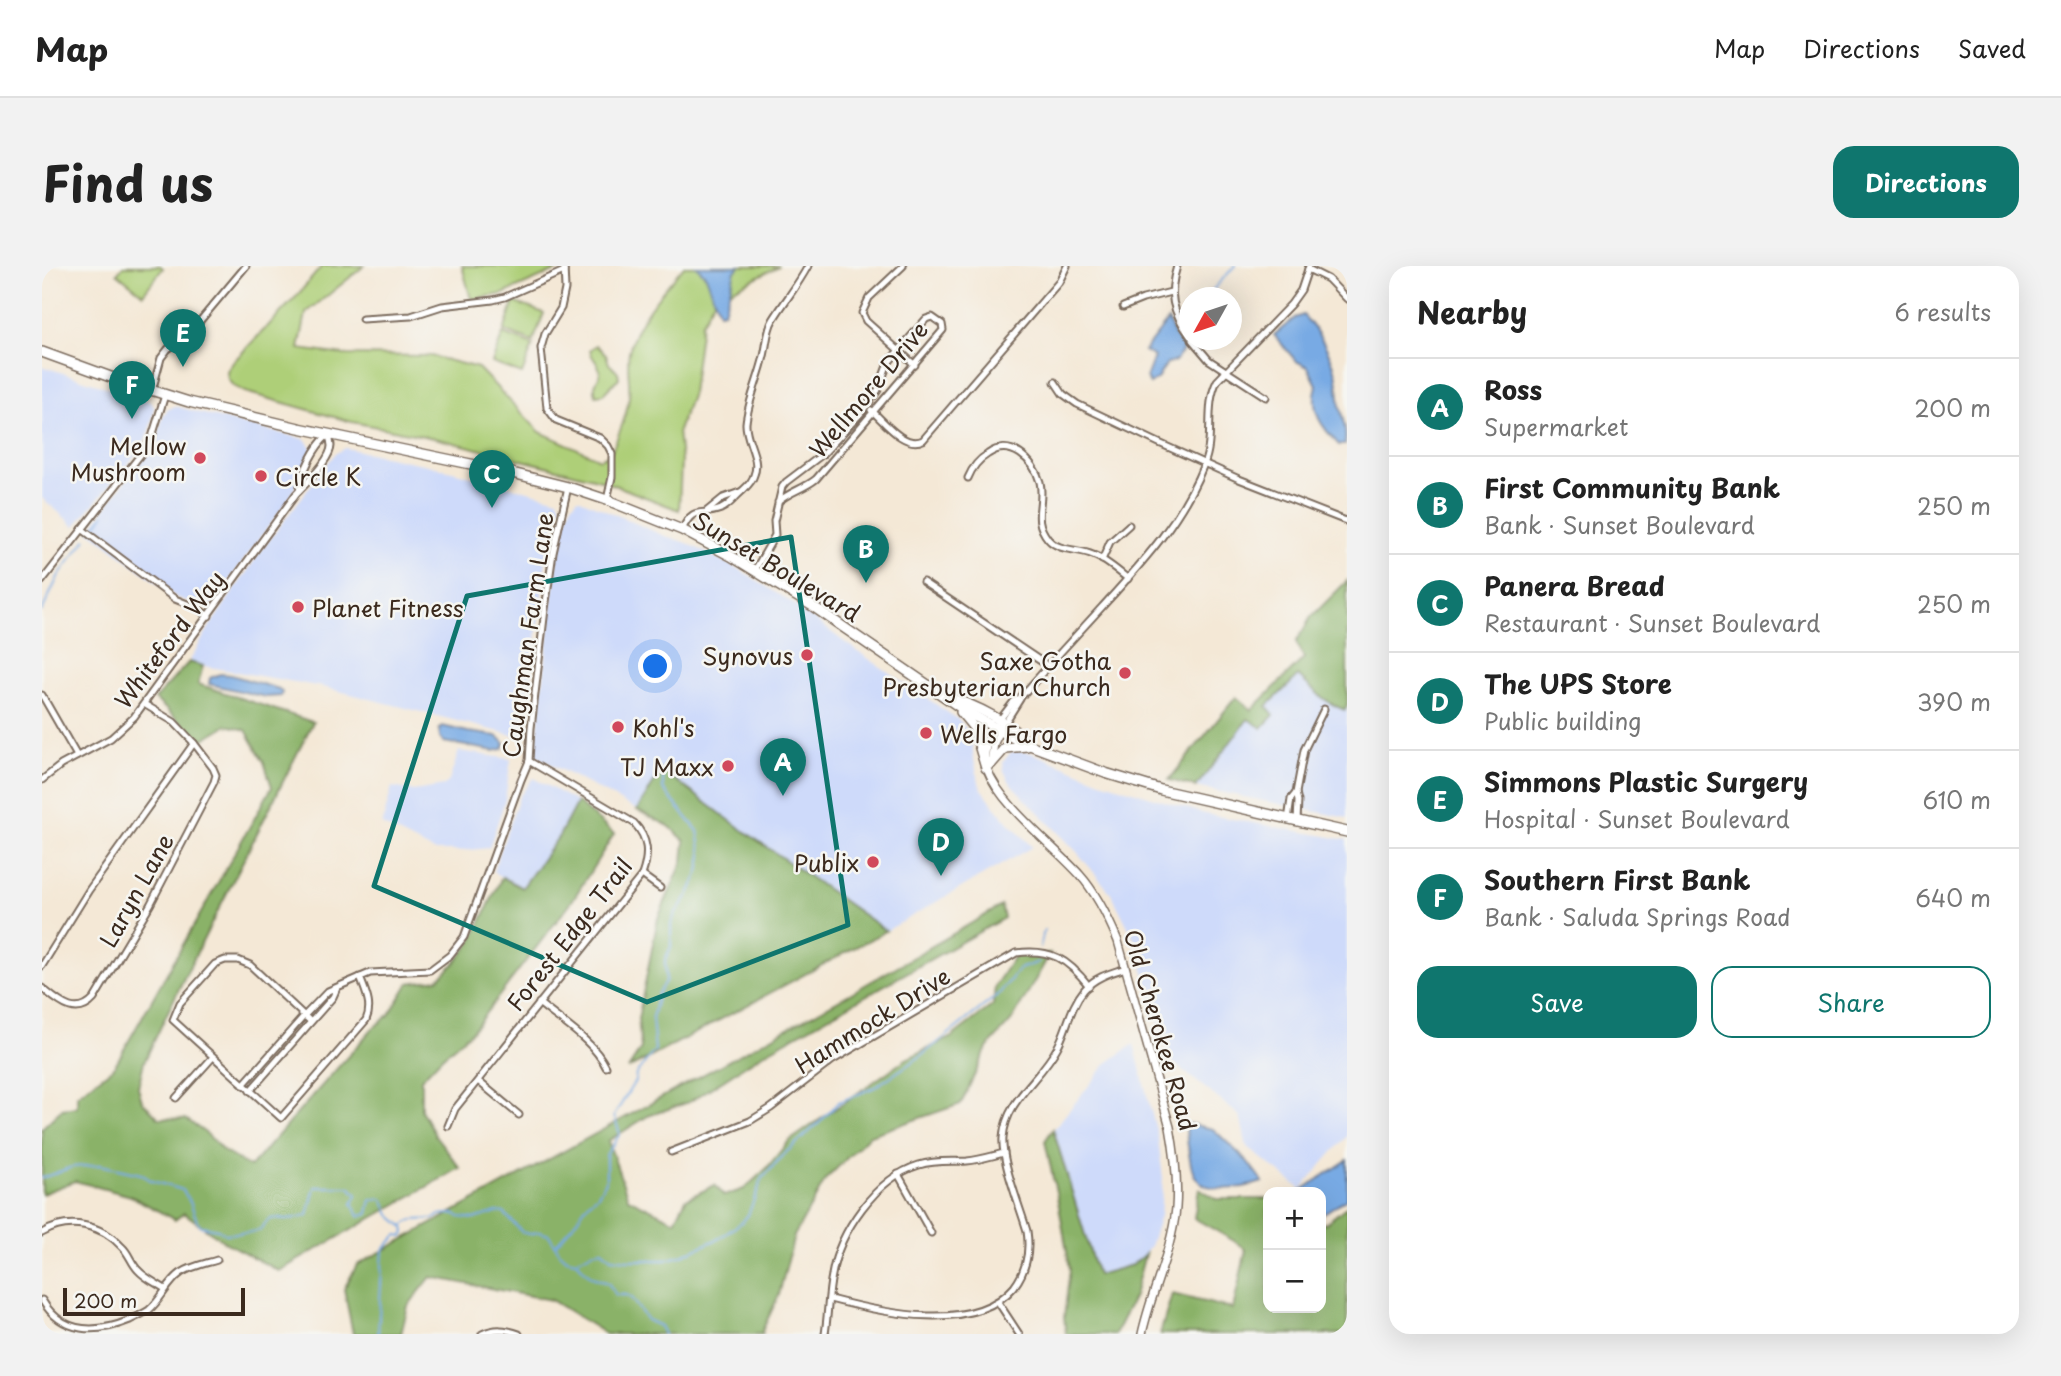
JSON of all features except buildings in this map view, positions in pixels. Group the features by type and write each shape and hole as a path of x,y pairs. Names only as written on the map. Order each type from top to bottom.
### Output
{"main road":[{"name":"Sunset Boulevard","path":"42,352 165,395 328,435 568,486 607,500 682,530 755,570 948,699 1021,735 1032,746"},
{"path":"948,699 974,728 989,769"},
{"path":"989,769 1005,748 1032,746 1161,790 1347,832"}],"street":[{"path":"152,391 161,358 167,349 189,334 246,266"},
{"path":"682,530 694,514 725,507 749,484 755,471 746,423 764,358 769,328 808,266"},
{"path":"904,266 869,298 862,313 866,321 915,365"},
{"path":"867,405 909,442 922,440 1059,282 1067,266"},
{"path":"1177,266 1171,292 1179,315"},
{"path":"989,769 999,726 1048,666 1128,579 1165,534 1186,501 1205,464 1209,448 1212,393 1217,381 1291,304 1301,290 1309,268 1328,279 1347,299"},
{"path":"362,319 411,316 442,306 493,300 564,269 565,289 561,308 545,334 541,348 547,408 556,420 600,438 608,446 612,454 612,477 607,500"},
{"path":"1124,307 1171,292"},
{"name":"Wellmore Drive","path":"755,570 775,535 774,521 778,502 782,487 823,454 867,405 878,390 888,363 926,318 932,317 942,324 943,330 915,365 816,479 778,502"},
{"path":"1199,350 1266,397"},
{"path":"1055,382 1063,394 1077,404 1205,464 1346,521"},
{"path":"42,581 148,444 165,395"},
{"name":"Whiteford Way","path":"42,780 61,765 117,734 134,717 330,452 332,445 328,435 320,442 299,491"},
{"path":"968,478 976,463 992,451 1005,448 1019,453 1029,462 1040,483 1039,521 1048,539 1060,547 1088,553 1102,560 1128,579"},
{"name":"Caughman Farm Lane","path":"337,988 370,973 429,970 440,965 464,937 529,761 546,598 568,486"},
{"path":"1102,560 1110,542 1129,525"},
{"path":"82,529 175,599 209,616"},
{"path":"923,582 1048,666"},
{"path":"42,695 77,756"},
{"name":"Laryn Lane","path":"42,988 75,1009 83,1008 94,999 150,905 211,789 215,773 194,744 174,722 144,704"},
{"path":"1292,821 1298,801 1296,793 1304,750 1324,709"},
{"name":"Laryn Lane","path":"42,966 89,890 194,744"},
{"name":"Forest Edge Trail","path":"448,1126 455,1109 642,875 647,859 645,838 635,823 529,761"},
{"name":"Old Cherokee Road","path":"989,769 996,787 1006,801 1090,888 1110,922 1126,968 1170,1127 1175,1157 1175,1211 1166,1253 1142,1334"},
{"path":"1292,821 1291,799 1296,793"},
{"path":"642,875 660,887"},
{"name":"Hammock Drive","path":"671,1152 750,1121 840,1055 1016,953 1042,952 1054,956 1067,962 1089,986"},
{"path":"310,1021 250,965 238,960 225,960 215,964 180,1003 173,1020 281,1118 366,1020 370,1012 360,977"},
{"path":"830,1299 883,1313 927,1318 975,1312 998,1302 1009,1292 1025,1266 1028,1248 1027,1231 1004,1153 1003,1137 1008,1114 1052,1057 1077,1001 1089,986 1104,975 1126,968"},
{"path":"250,1091 333,997 337,988"},
{"path":"243,1085 328,991 337,988"},
{"path":"539,1003 589,1044 606,1067"},
{"path":"176,1098 213,1057"},
{"path":"478,1081 519,1115"},
{"path":"825,1334 832,1274 837,1256 847,1234 871,1198 888,1180 931,1162 968,1161 1004,1153"},
{"path":"898,1174 931,1233"},
{"path":"42,1233 66,1224 79,1224 96,1229 122,1247 136,1269 165,1289"},
{"path":"42,1300 53,1316 68,1326 90,1332 102,1331 151,1308 165,1289 185,1270 217,1260"},
{"path":"998,1302 1019,1334"},
{"path":"482,1334 491,1330 502,1330 519,1334"}],"highlighted area":[{"path":"791,537 848,925 647,1002 374,886 467,596"}],"shaded area":[{"path":"42,366 151,402 154,407 148,435 135,456 74,527 42,498"},
{"path":"175,406 305,439 313,450 313,455 288,500 209,608 177,598 89,531 158,437 167,410"},
{"path":"345,448 437,467 558,499 561,506 548,544 524,738 323,687 189,662 261,551 335,454"},
{"path":"578,498 662,535 687,543 742,571 959,720 971,735 980,786 999,812 1032,847 886,931 662,771 637,810 535,756 558,549 571,506"},
{"path":"1298,676 1344,710 1347,705 1347,818 1196,787 1248,719 1262,728 1273,715 1267,707"},
{"path":"459,751 511,759 505,800 489,848 434,851 382,825 392,787 414,791 444,786 449,781"},
{"path":"1011,752 1032,753 1101,781 1205,814 1347,840 1347,1136 1303,1187 1298,1187 1247,1147 1240,1116 1170,1060 1134,939 1111,893 1077,852 1011,784 1004,771 1003,762"},
{"path":"533,778 577,802 559,836 521,888 493,872 519,797"},
{"path":"1134,1044 1158,1138 1163,1178 1160,1216 1145,1254 1132,1265 1097,1276 1054,1129 1107,1063"}],"green space":[{"path":"123,266 163,268 143,294 117,273"},
{"path":"322,266 364,266 306,313 299,349 344,355 431,356 478,368 540,432 600,459 610,454 626,412 629,354 634,336 652,304 684,266 696,266 710,284 740,266 779,266 715,298 701,324 692,393 678,431 681,461 679,510 601,480 439,439 352,422 245,392 233,386 227,371 234,361"},
{"path":"462,266 560,266 560,269 503,294 471,299"},
{"path":"514,302 544,313 533,342 504,331"},
{"path":"503,334 533,345 522,374 492,363"},
{"path":"596,345 606,354 609,364 618,372 619,378 603,394 596,395 595,385 600,369 590,350"},
{"path":"1347,581 1345,710 1325,700 1298,676 1267,706 1274,715 1262,728 1248,719 1196,787 1169,780 1236,697 1252,710 1304,658 1296,642 1311,617"},
{"path":"189,662 203,666 198,684 313,722 185,976 144,1062 138,1087 142,1101 159,1118 186,1119 208,1135 223,1151 250,1167 372,1029 389,1015 409,983 438,979 455,963 471,943 502,877 522,888 559,836 577,802 614,834 572,901 472,1031 421,1079 421,1110 435,1135 460,1168 279,1271 226,1243 184,1213 175,1220 131,1196 75,1181 42,1194 42,1128 62,1109 77,1107 77,1095 114,1067 272,787 264,762 246,730 227,725 202,740 155,699"},
{"path":"662,770 886,931 628,1069 641,1049 638,1019 658,918 683,861 685,841 669,826 637,810"},
{"path":"1001,906 1004,918 766,1052 689,1102 648,1116 608,1141 628,1198 675,1221 686,1199 715,1185 724,1196 744,1189 767,1168 788,1142 906,1059 950,1038 993,1005 995,986 1016,953 1050,954 1013,1019 987,1048 961,1104 870,1135 826,1179 794,1236 779,1295 763,1334 606,1334 551,1300 431,1277 408,1306 401,1334 353,1334 344,1289 357,1265 846,996"},
{"path":"1053,1129 1097,1275 1132,1265 1145,1254 1134,1296 1115,1334 1066,1334 1064,1317 1070,1269 1045,1141"},
{"path":"1199,1188 1217,1199 1263,1199 1263,1313 1326,1313 1326,1223 1347,1206 1347,1334 1160,1334 1172,1294 1233,1309 1246,1250 1194,1218"}],"water":[{"path":"696,266 740,266 735,271 724,311 719,312 706,276"},
{"path":"1303,315 1327,350 1337,377 1345,445 1339,445 1319,418 1315,403 1317,385 1308,367 1296,361 1274,335"},
{"path":"1168,320 1179,341 1179,350 1182,350 1176,361 1167,363 1157,379 1150,384 1146,378 1154,357 1144,351"},
{"path":"220,674 279,689 281,696 266,697 209,684 210,678"},
{"path":"442,726 497,736 505,744 503,749 494,751 444,742 439,729"},
{"path":"1185,1123 1213,1129 1247,1161 1263,1182 1224,1189 1205,1185 1198,1180 1189,1156"},
{"path":"1347,1160 1347,1198 1326,1212 1326,1187 1306,1187"}],"waterway":[{"path":"1215,287 1235,266"},
{"path":"92,531 105,514"},
{"path":"42,611 59,575 86,539"},
{"path":"556,1244 589,1202 598,1195 606,1179 606,1155 620,1134 614,1116 635,1081 636,1074 655,1050 652,1018 658,993 666,980 665,960 671,947 671,924 699,872 702,855 698,831 663,789 663,775"},
{"path":"1040,947 1044,930"},
{"path":"576,1261 602,1250 611,1258 666,1260 720,1238 748,1215 762,1179 782,1156 839,1102 875,1087 921,1056 999,994 1019,969 1039,962"},
{"path":"42,1178 72,1167 100,1165 141,1174 152,1181 183,1190 201,1226 218,1229 225,1234 260,1230 273,1218 292,1219 308,1215 315,1187 350,1187 357,1195 352,1204 359,1216 368,1213 371,1200 383,1199 390,1215 403,1226"},
{"path":"404,1225 412,1220 434,1219 446,1214 474,1219 497,1212 504,1213 522,1232 549,1235 560,1253 567,1259 576,1261 590,1276 608,1283 616,1295 631,1298 647,1320 660,1326 664,1334"},
{"path":"378,1334 383,1250 397,1235 403,1236 404,1227"}],"place":[{"name":"Simmons Plastic Surgery","path":"183,367"},
{"name":"Southern First Bank","path":"132,419"},
{"name":"Mellow Mushroom","path":"200,458"},
{"name":"Circle K","path":"261,476"},
{"name":"Panera Bread","path":"492,508"},
{"name":"First Community Bank","path":"866,583"},
{"name":"Planet Fitness","path":"298,607"},
{"name":"Synovus","path":"807,655"},
{"name":"Saxe Gotha Presbyterian Church","path":"1125,673"},
{"name":"Kohl's","path":"618,727"},
{"name":"Wells Fargo","path":"926,733"},
{"name":"TJ Maxx","path":"728,766"},
{"name":"Ross","path":"783,796"},
{"name":"Publix","path":"873,862"},
{"name":"The UPS Store","path":"941,876"}]}
